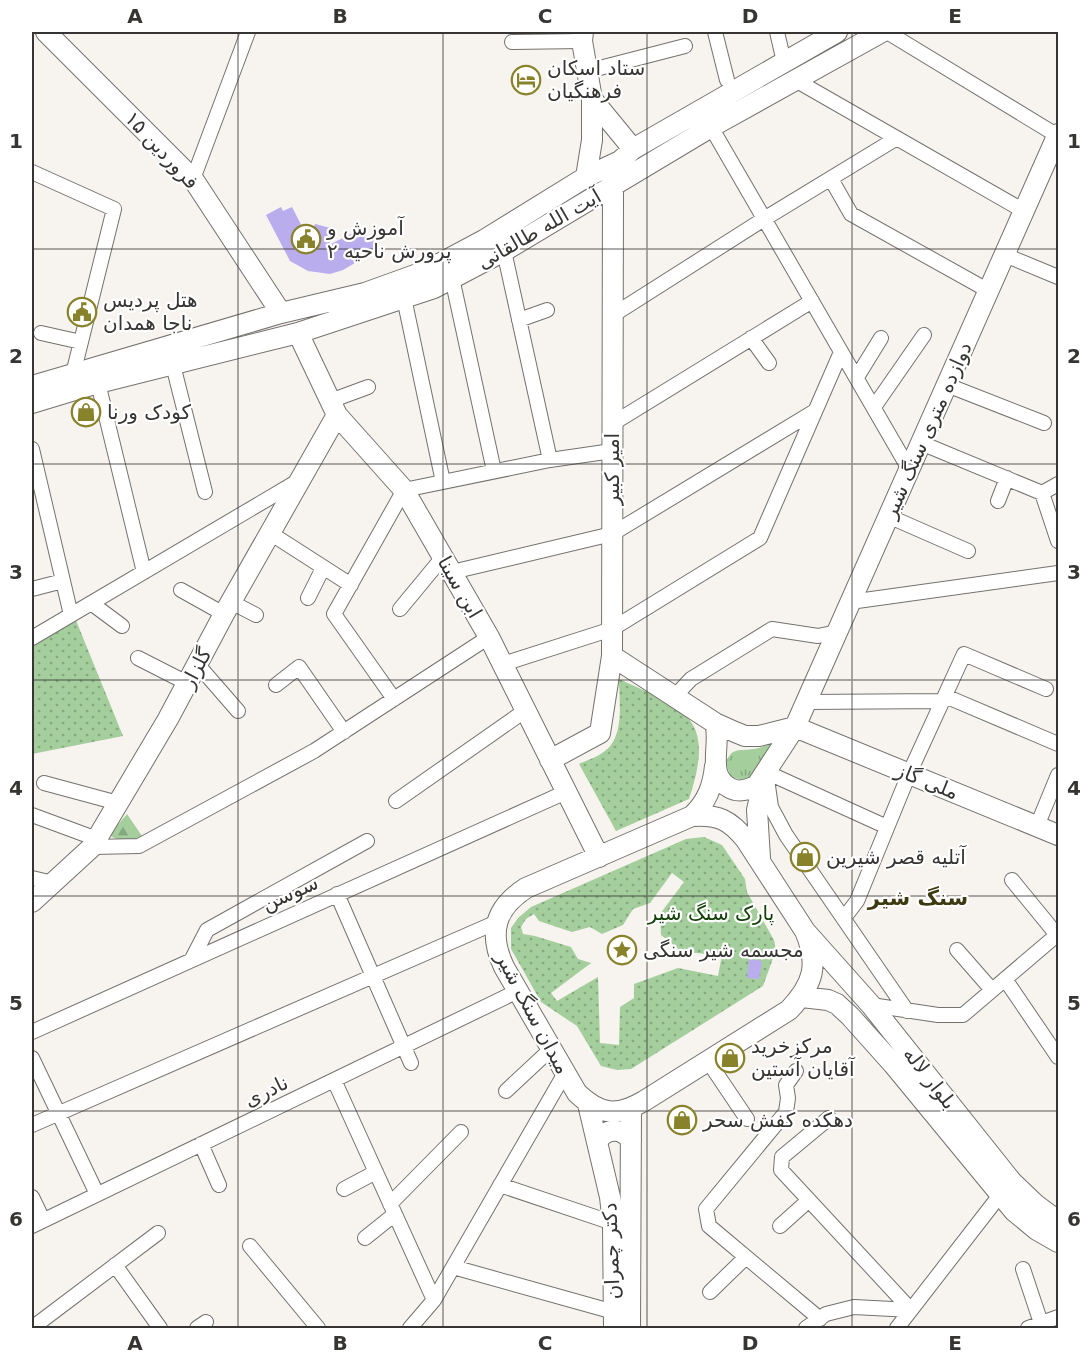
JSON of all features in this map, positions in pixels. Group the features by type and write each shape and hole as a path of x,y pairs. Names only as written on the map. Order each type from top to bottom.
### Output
{"main road":[{"name":"۱۵ فروردین","path":"46,32 193,179 281,313"},
{"name":"آیت الله طالقانی","path":"32,386 74,374 174,365 298,333 434,288 504,251 586,177 627,155 732,85 784,62 837,32"},
{"name":"آیت الله طالقانی","path":"32,403 98,383 121,369 281,313 365,292 426,271 542,215 613,186 711,127 882,32"},
{"path":"583,36 592,99 592,140 586,177"},
{"path":"732,85 749,106"},
{"path":"592,99 627,155"},
{"name":"دوازده متری سنگ شیر","path":"766,772 795,727 1058,135"},
{"name":"امیر کبیر","path":"550,760 600,733 612,656 613,186 627,155"},
{"name":"ابن سینا","path":"298,333 333,408 404,490 448,565 503,664 598,857"},
{"name":"گلزار","path":"32,902 94,843 168,720 227,608 300,480 333,408"},
{"path":"612,656 715,723 745,736 769,735 795,727"},
{"path":"692,816 707,797 714,778 718,741 715,723"},
{"name":"ملی گاز","path":"795,727 1059,835"},
{"path":"715,766 721,781 727,786 742,791 757,785 766,772"},
{"path":"761,863 757,810 766,772"},
{"path":"497,922 503,908 520,892 692,816 708,815 723,819 736,828 805,931 812,947 813,964 810,982 802,997 789,1010 631,1109 616,1112 602,1110 588,1104"},
{"name":"میدان سنگ شیر","path":"497,922 495,938 497,953 577,1094 588,1104"},
{"name":"بلوار لاله","path":"805,931 871,1005 1012,1182 1035,1204 1059,1221"},
{"path":"802,997 828,1000 837,1004 871,1005"},
{"name":"بلوار لاله","path":"837,1004 894,1065 1000,1195 1025,1221 1059,1242"},
{"name":"دکتر چمران","path":"588,1104 614,1223 614,1320"},
{"name":"دکتر چمران","path":"630,1329 631,1109"},
{"path":"597,1142 604,1134 614,1131 623,1133 631,1140"}],"street":[{"path":"193,179 248,32"},
{"path":"716,32 732,85"},
{"path":"777,32 784,62"},
{"path":"887,32 1058,135"},
{"path":"512,42 583,36"},
{"path":"588,71 685,46"},
{"path":"797,81 1024,211"},
{"path":"711,127 909,469"},
{"path":"613,315 897,138"},
{"path":"32,172 114,209 74,374"},
{"path":"831,178 851,214 989,291"},
{"path":"504,251 550,460"},
{"path":"1005,255 1059,277"},
{"path":"452,278 494,471"},
{"path":"404,298 442,482"},
{"path":"612,424 812,301"},
{"path":"519,320 548,310"},
{"path":"42,333 81,342"},
{"path":"874,407 924,335"},
{"path":"751,338 769,363"},
{"path":"857,378 881,338"},
{"path":"503,664 612,629 760,538 841,352"},
{"path":"174,365 205,492"},
{"path":"98,383 144,572"},
{"path":"947,385 1044,423"},
{"path":"333,408 368,387"},
{"path":"400,609 448,565 612,534 815,411"},
{"path":"921,443 1042,493 1059,541"},
{"path":"32,449 71,615"},
{"path":"394,699 334,614 404,490 550,460 612,450"},
{"path":"998,501 1007,478"},
{"path":"32,638 300,480"},
{"path":"1042,493 1059,484"},
{"path":"888,516 968,551"},
{"path":"270,533 351,585"},
{"path":"308,597 323,568"},
{"path":"850,602 1059,573"},
{"path":"32,589 63,581"},
{"path":"181,590 227,608 256,615"},
{"path":"91,603 122,626"},
{"path":"675,696 691,679 772,629 818,636 837,632"},
{"path":"32,815 94,843 139,846 314,751 489,637"},
{"path":"844,918 856,901 909,774 964,654 1046,689"},
{"path":"138,658 188,683"},
{"path":"198,664 238,711"},
{"path":"276,685 299,667 344,732"},
{"path":"806,702 944,698 1059,744"},
{"path":"396,801 525,710"},
{"path":"766,772 887,827"},
{"path":"766,772 771,807 786,835 908,1011"},
{"path":"1037,826 1059,775"},
{"path":"44,783 118,803"},
{"name":"سوسن","path":"32,1032 566,792"},
{"path":"192,959 207,930 367,841"},
{"path":"32,878 53,883"},
{"path":"871,1005 938,1015 963,1015 1058,934 1012,880"},
{"path":"337,894 411,1063"},
{"path":"32,1125 497,922"},
{"path":"957,950 992,990"},
{"path":"1005,979 1059,1057"},
{"name":"نادری","path":"37,1223 518,991"},
{"path":"506,1091 551,1049"},
{"path":"32,1058 97,1194"},
{"path":"708,1061 747,1119"},
{"path":"796,1071 786,1085 788,1098 786,1112 706,1209 709,1226 820,1319"},
{"path":"410,1329 434,1300 565,1073"},
{"path":"334,1080 434,1300"},
{"path":"828,1118 782,1157 781,1170 911,1310"},
{"path":"365,1238 461,1132"},
{"path":"201,1144 219,1185"},
{"path":"345,1189 376,1172"},
{"path":"500,1185 614,1223"},
{"path":"897,1329 1000,1195"},
{"path":"32,1197 37,1223"},
{"path":"780,1226 809,1200"},
{"path":"32,1328 158,1233"},
{"path":"250,1246 318,1329"},
{"path":"710,1292 746,1257"},
{"path":"115,1265 160,1329"},
{"path":"453,1267 614,1320"},
{"path":"1023,1269 1041,1323"},
{"path":"806,1329 826,1314 854,1307 911,1310"},
{"path":"1028,1329 1059,1317"}],"green space":[{"path":"75,618 123,736 32,754 32,645"},
{"path":"619,679 678,709 690,720 697,733 699,750 697,772 689,799 616,831 579,764 602,753 616,737 620,708"},
{"path":"778,740 754,775 742,780 730,775 726,763 733,752 757,748"},
{"path":"127,814 142,836 126,840 109,835"},
{"name":"پارک سنگ شیر","path":"704,837 722,845 745,879 747,892 774,940 776,950 763,986 631,1069 617,1070 601,1066 577,1026 541,1002 511,949 511,928 518,918 531,907 686,839","holes":["672,873 684,882 660,914 661,935 682,952 722,955 718,976 678,968 634,984 634,998 620,1007 619,1045 600,1043 598,977 557,1001 551,993 591,963 578,959 571,947 523,934 521,927 526,919 534,914 539,921 572,932 590,927 602,934 623,925 633,909 650,903"]}],"building":[{"name":"آموزش و پرورش ناحیه ۲","path":"281,207 283,211 292,207 309,240 315,224 334,229 329,245 363,228 367,237 371,235 379,249 343,270 330,274 308,271 290,261 266,215"},
{"path":"749,959 762,961 759,979 747,978"}],"place":[{"name":"ستاد اسکان فرهنگیان","path":"526,80"},
{"name":"آموزش و پرورش ناحیه ۲","path":"306,239"},
{"name":"هتل پردیس ناجا همدان","path":"82,312"},
{"name":"کودک ورنا","path":"86,412"},
{"name":"آتلیه قصر شیرین","path":"805,857"},
{"name":"مجسمه شیر سنگی","path":"622,950"},
{"name":"مرکزخرید آقایان آستین","path":"730,1058"},
{"name":"دهکده کفش سحر","path":"682,1120"}],"district":[{"name":"سنگ شیر","path":"918,898"}]}
